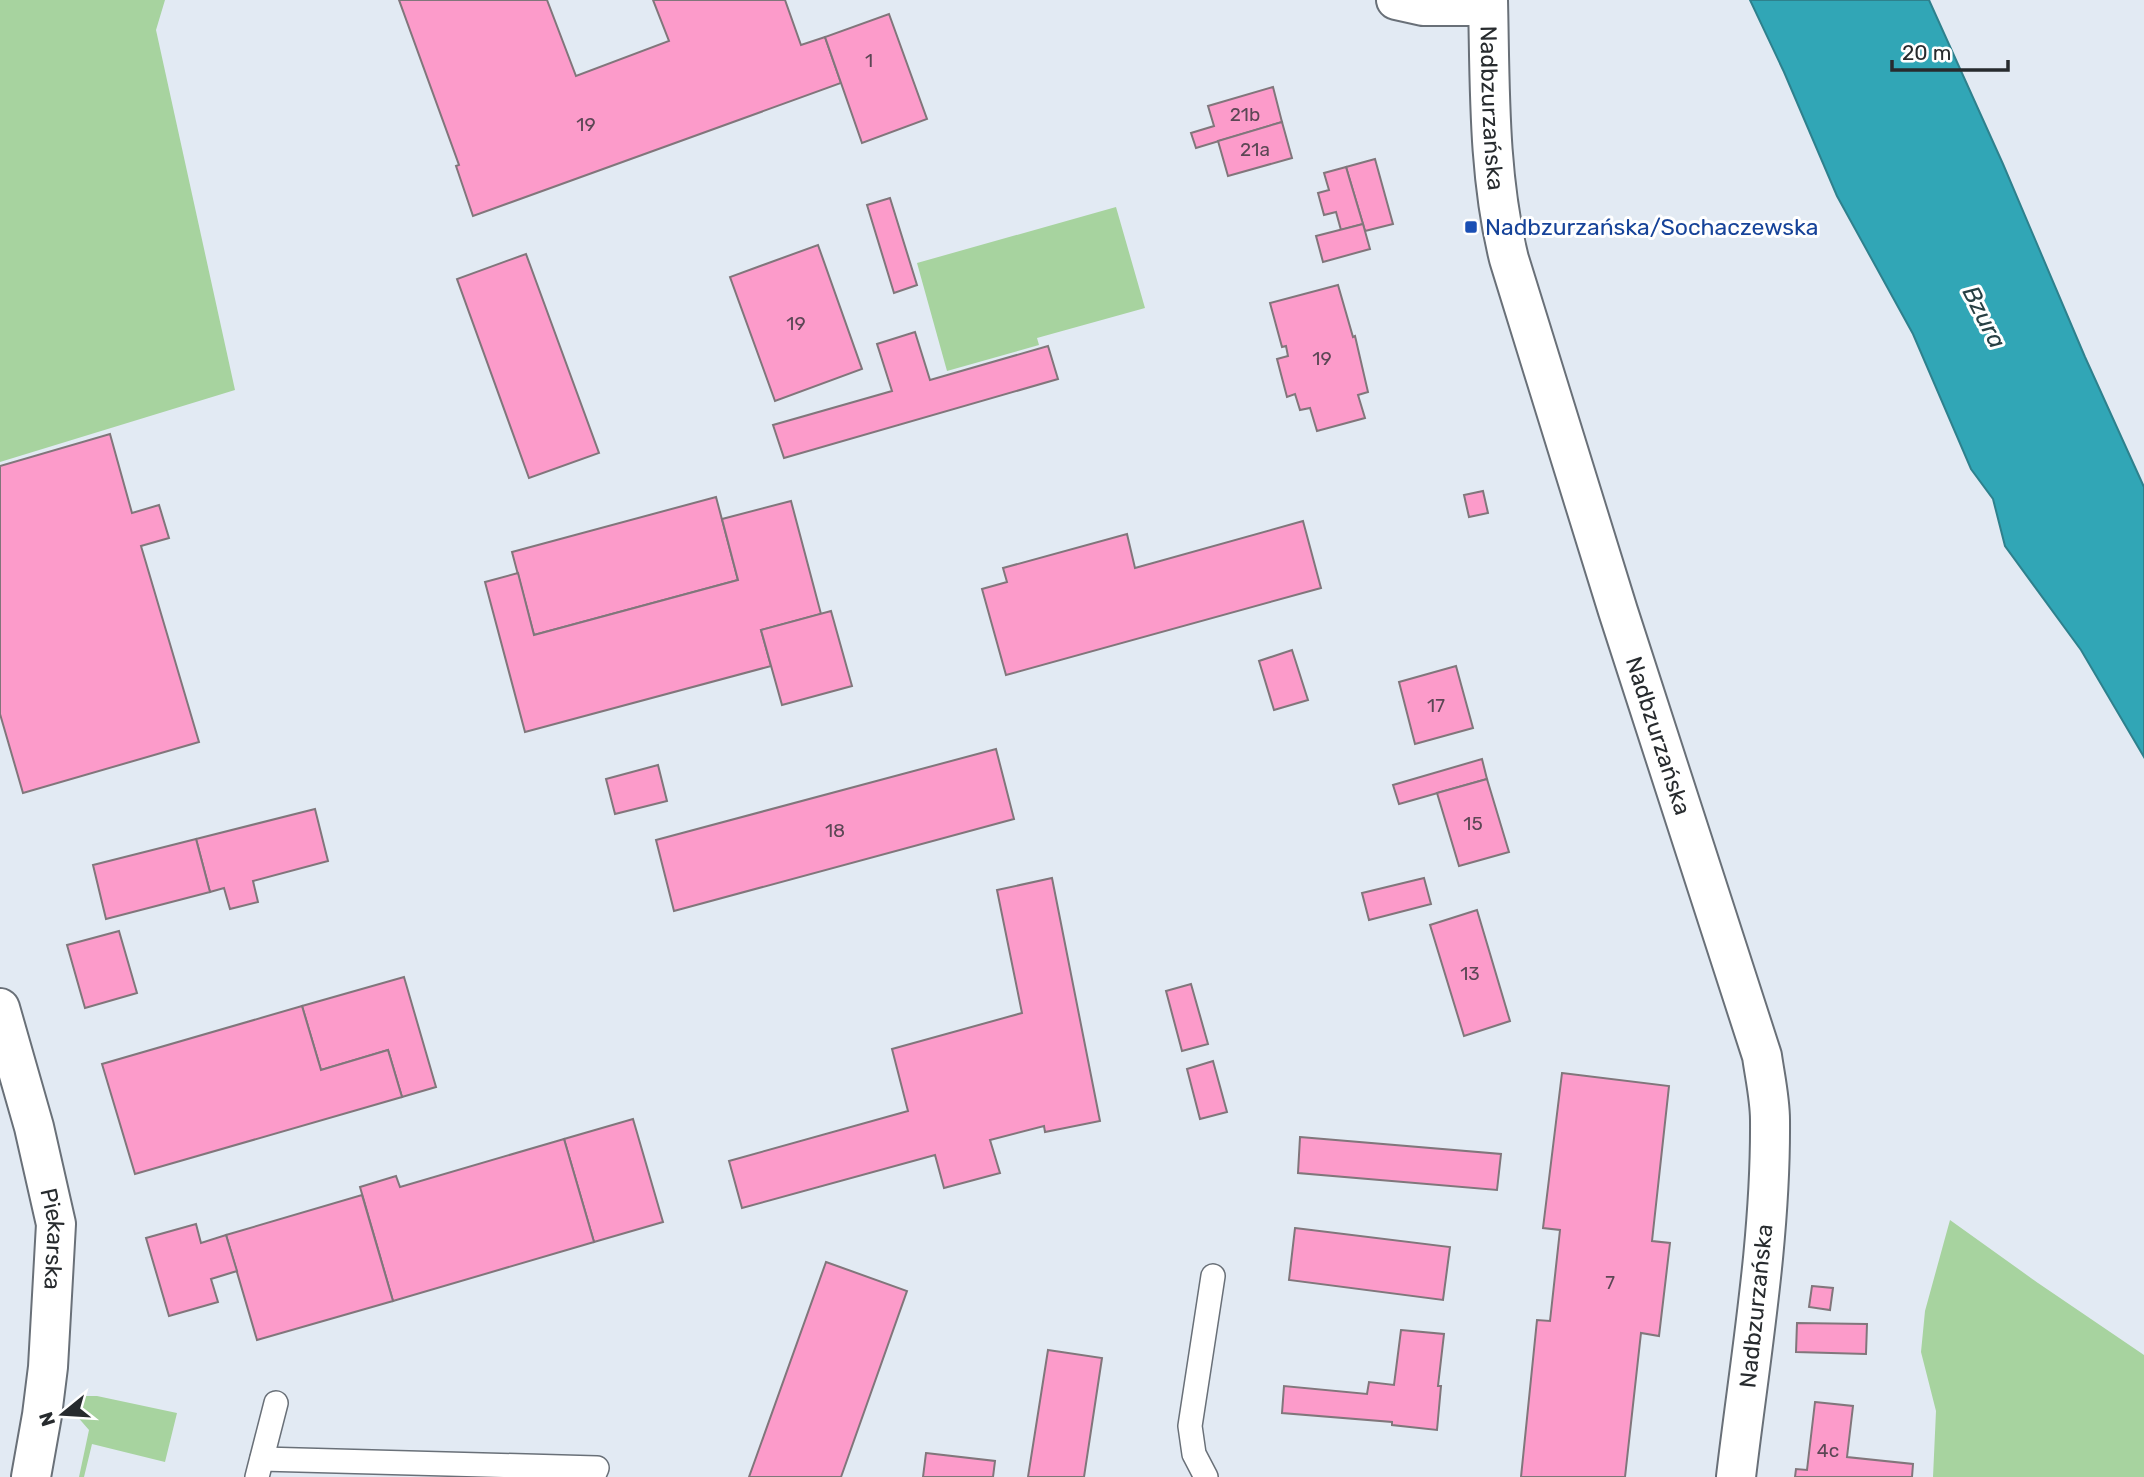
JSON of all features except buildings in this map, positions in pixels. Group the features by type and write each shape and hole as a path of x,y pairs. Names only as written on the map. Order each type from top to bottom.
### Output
{"street":[{"path":"1396,0 1423,6 1488,3"},
{"name":"Nadbzurzańska","path":"1488,3 1493,148 1500,218 1509,259 1618,611 1762,1056 1770,1117 1768,1187 1736,1477"},
{"name":"Piekarska","path":"0,1007 34,1127 55,1224 48,1367 31,1477"}],"lane":[{"path":"1206,1477 1194,1454 1190,1426 1213,1276"},
{"path":"276,1403 260,1468 597,1468 593,1477"}],"green space":[{"path":"0,0 165,0 156,30 235,390 0,462"},
{"path":"1116,207 1145,308 1037,338 1039,345 947,371 917,263"},
{"path":"1950,1220 2144,1355 2144,1477 1933,1477 1936,1411 1921,1352 1925,1311"},
{"path":"85,1396 97,1396 177,1413 165,1462 92,1444 84,1477 79,1477 89,1430 69,1407"}],"water":[{"name":"Bzura","path":"1750,0 1929,0 2144,487 2144,757 2081,650 2005,546 1993,499 1971,469 1913,334 1837,196"}],"place":[{"name":"Nadbzurzańska/Sochaczewska","path":"1471,227"}]}
